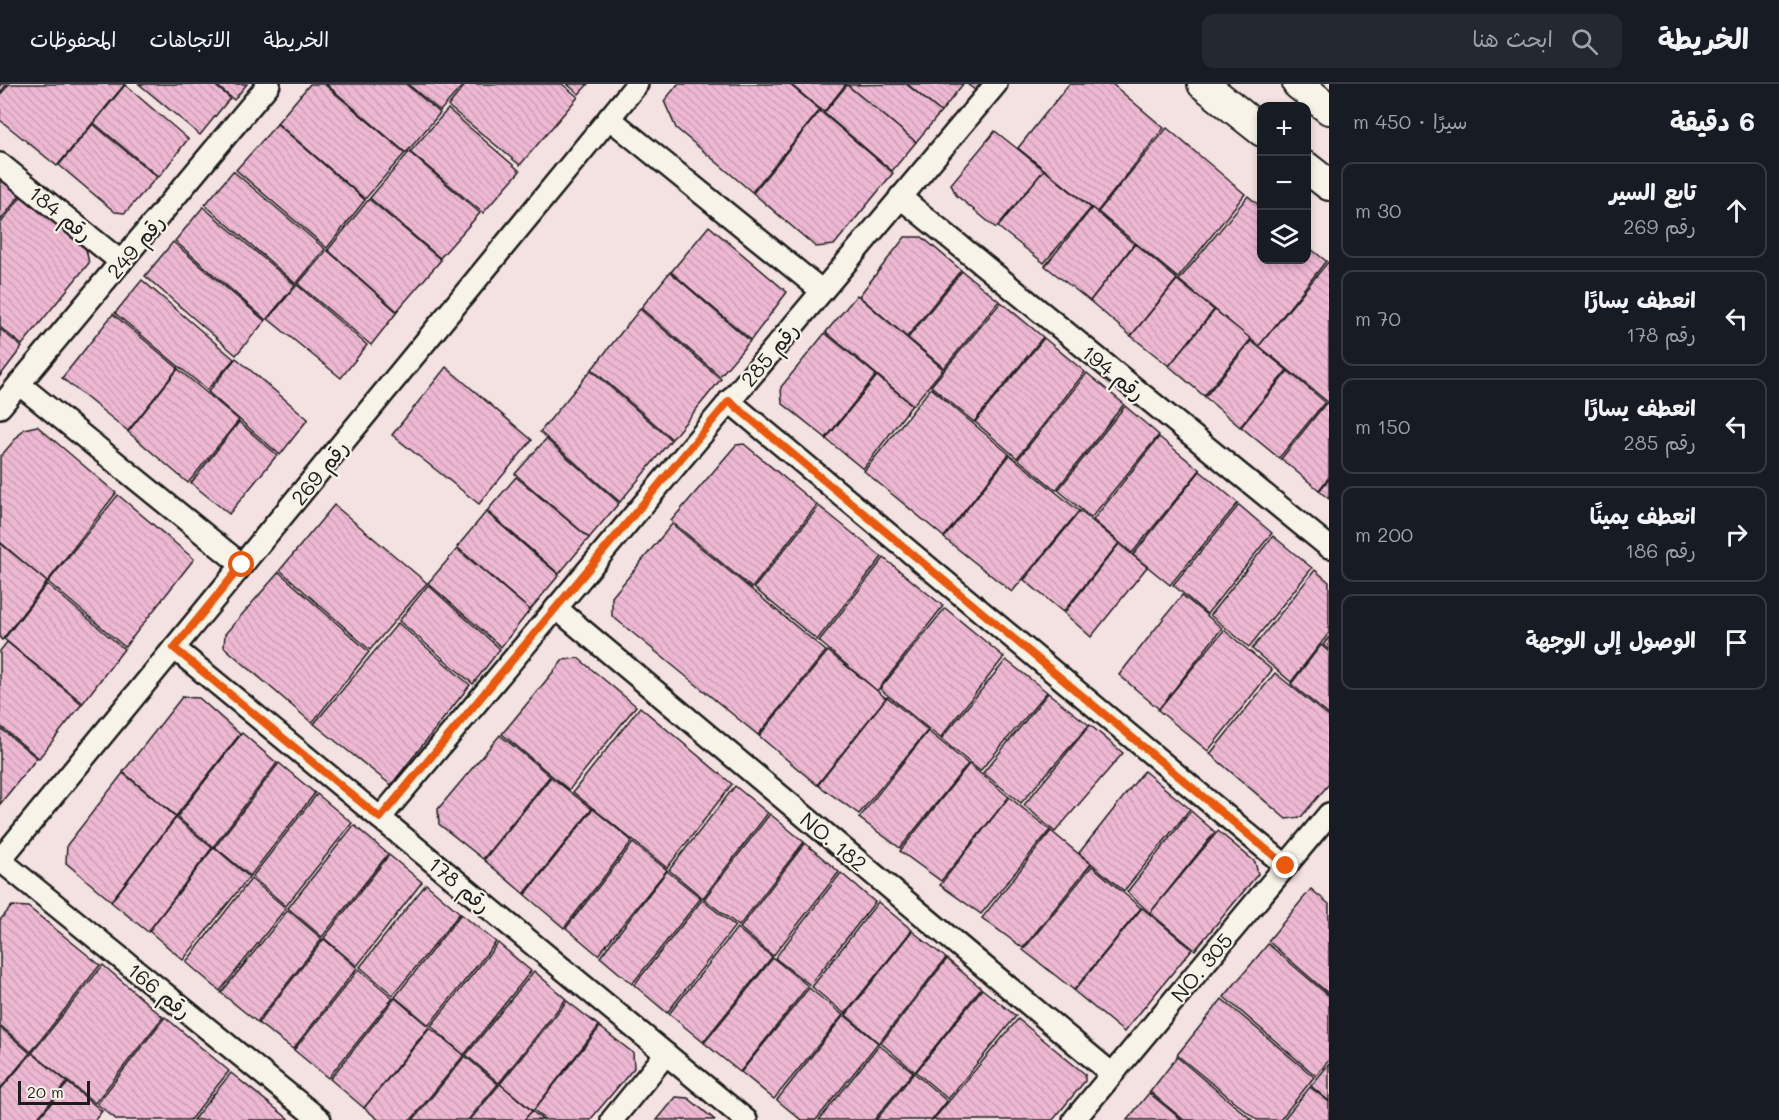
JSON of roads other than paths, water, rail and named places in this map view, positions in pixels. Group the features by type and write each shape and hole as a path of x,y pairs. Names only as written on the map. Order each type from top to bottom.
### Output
{"street":[{"name":"رقم 249","path":"0,407 269,84"},
{"name":"رقم 269","path":"0,860 637,84"},
{"name":"رقم 285","path":"380,818 996,84"},
{"path":"1203,84 1257,127"},
{"path":"1298,84 1328,107"},
{"path":"609,118 822,291"},
{"name":"رقم 184","path":"0,164 121,262"},
{"path":"1311,171 1329,185"},
{"name":"رقم 194","path":"900,197 1329,547"},
{"path":"19,384 242,565"},
{"path":"729,401 1286,866"},
{"name":"NO. 182","path":"556,608 1112,1074"},
{"name":"رقم 178","path":"174,648 746,1120"},
{"name":"NO. 305","path":"1074,1120 1329,814"},
{"name":"رقم 166","path":"0,860 320,1120"},
{"path":"612,1120 666,1054"}]}
